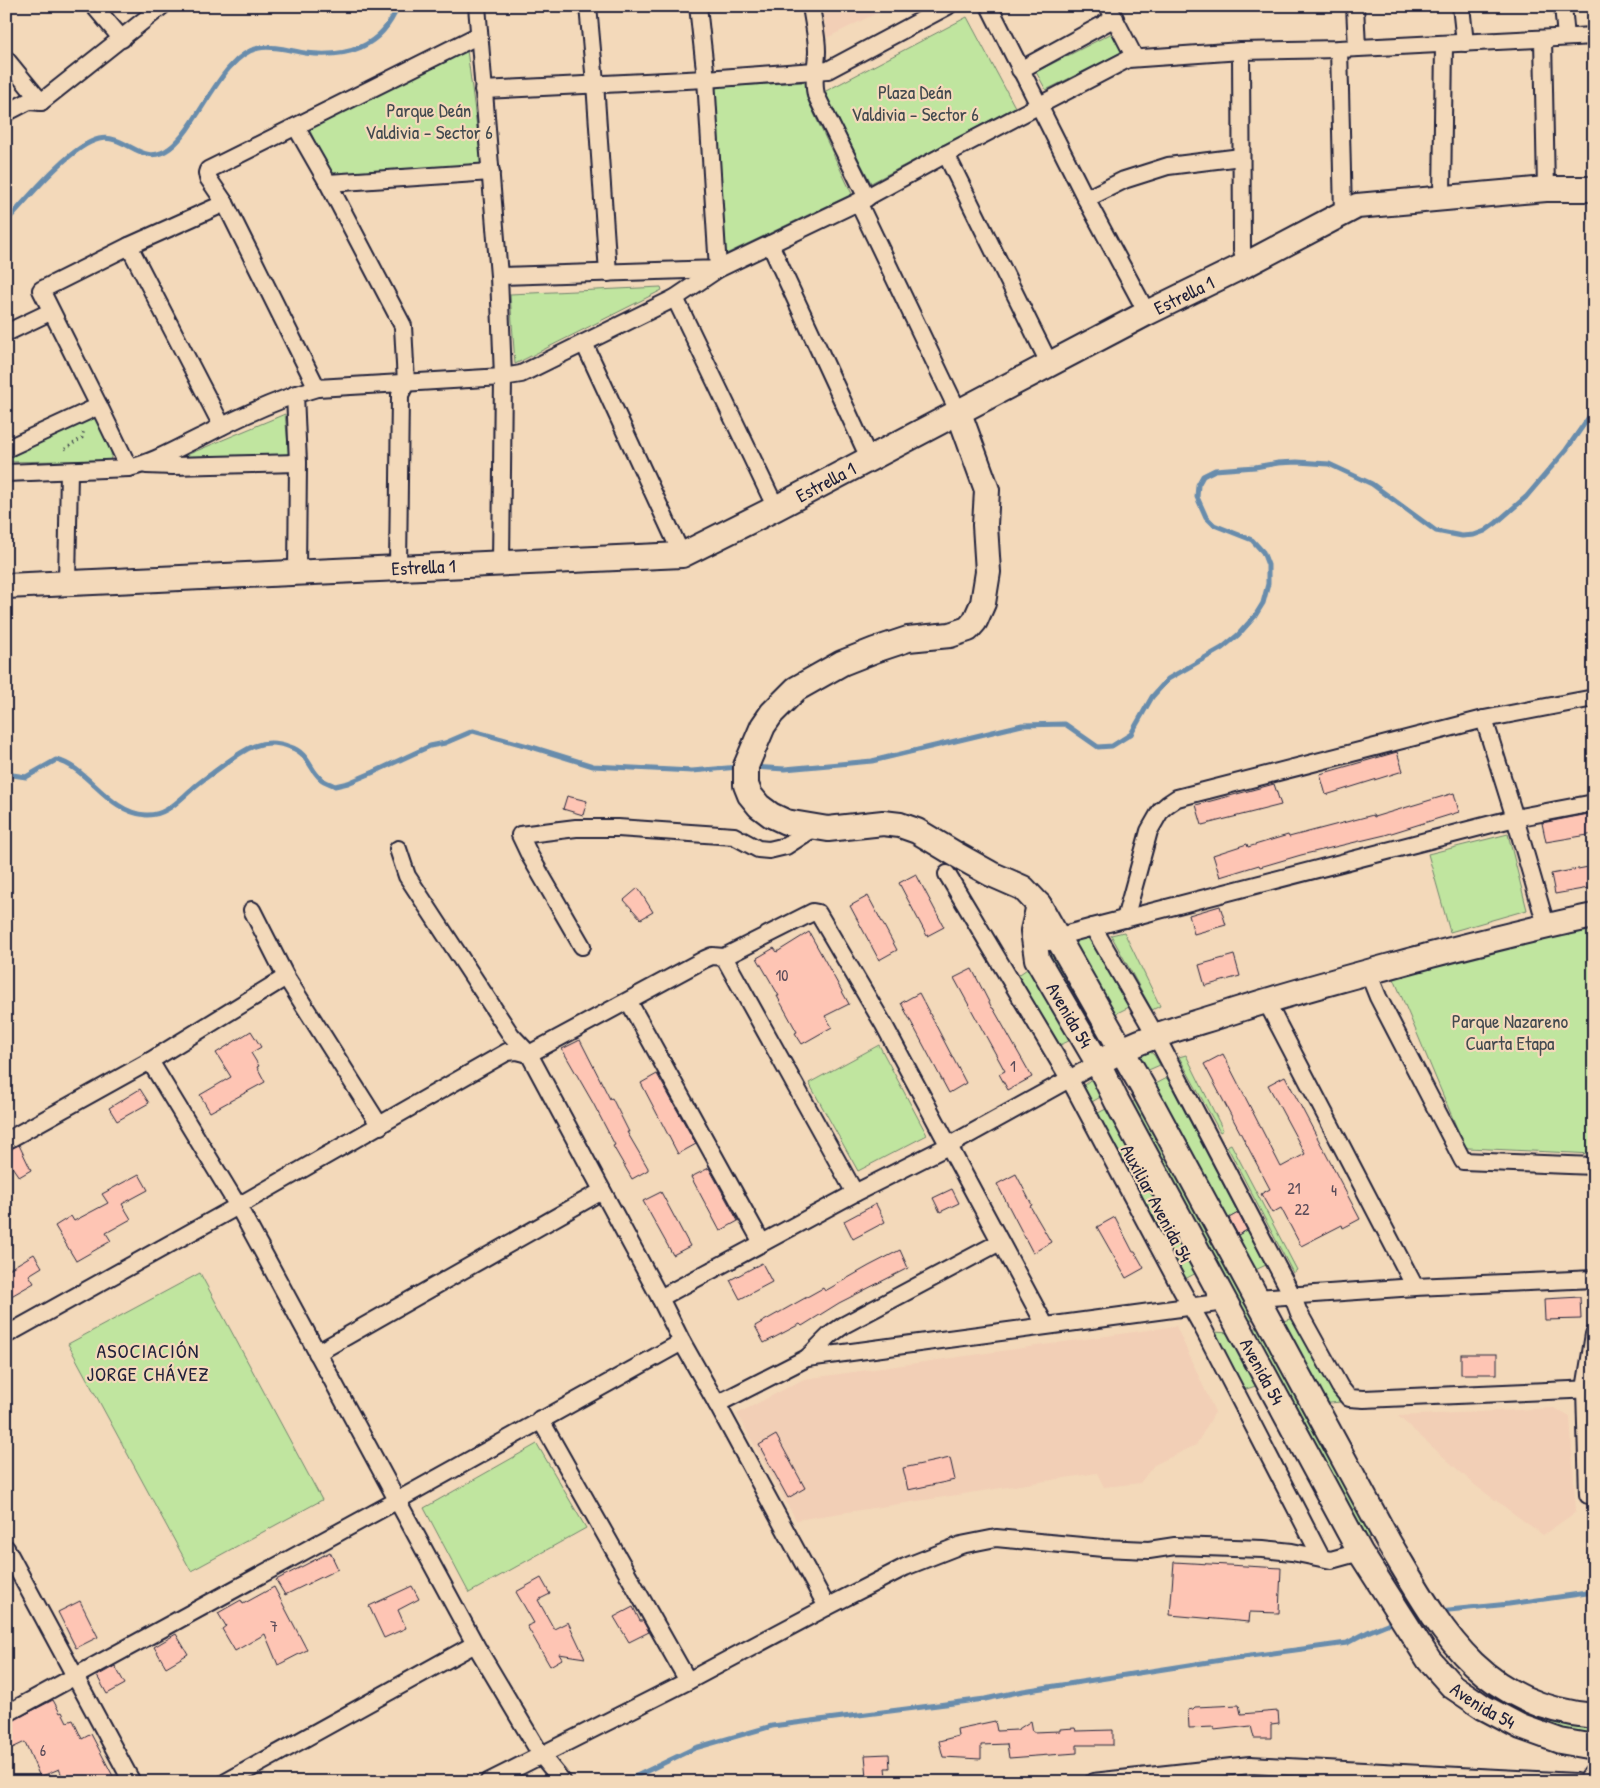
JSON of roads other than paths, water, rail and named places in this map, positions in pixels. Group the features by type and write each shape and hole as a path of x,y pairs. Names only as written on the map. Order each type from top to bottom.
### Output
{"street":[{"path":"94,6 122,39"},
{"path":"6,113 29,101 41,102 162,6"},
{"path":"477,6 499,276 503,377 500,564"},
{"path":"588,6 608,273"},
{"path":"698,6 706,79 718,269"},
{"path":"811,6 817,51 814,72 816,95 959,412"},
{"path":"483,90 706,79 828,70 948,6"},
{"path":"989,6 1086,199 1147,314"},
{"path":"1355,6 1356,48"},
{"path":"1462,6 1465,43"},
{"path":"1563,6 1566,37"},
{"path":"1020,70 1112,12 1135,58"},
{"path":"317,388 225,203 208,178 207,174 210,167 296,127 479,35"},
{"path":"136,466 295,394 317,388 503,377 521,374 675,298 718,269 862,200 1039,105 1128,60 1241,50 1339,49 1594,36"},
{"path":"1543,39 1546,189"},
{"path":"1442,199 1444,44"},
{"path":"1339,49 1343,214"},
{"path":"1241,50 1242,250 1245,265"},
{"path":"6,59 41,102"},
{"path":"296,127 403,326 406,383 400,395 398,567"},
{"path":"946,154 1050,364"},
{"path":"1086,199 1124,180 1168,166 1241,157"},
{"path":"328,184 491,172"},
{"name":"Estrella 1","path":"6,586 682,555 1357,206 1546,189 1594,190"},
{"path":"136,466 99,406 50,312 41,290 129,246 225,203"},
{"path":"770,244 869,458"},
{"path":"129,246 222,426"},
{"path":"499,276 718,269"},
{"path":"675,298 776,508"},
{"path":"6,333 50,312"},
{"path":"584,343 682,555"},
{"path":"295,394 298,464 297,573"},
{"path":"6,449 99,406"},
{"name":"Avenida 54","path":"959,412 987,490 985,525 988,572 983,603 975,621 968,629 950,635 908,639 875,650 842,663 796,689 772,713 755,743 746,766 746,785 750,795 759,806 771,815 786,822 814,828 828,829 883,823 900,825 917,831 991,874 1024,888 1039,905 1122,1050 1389,1543 1448,1637 1466,1659 1504,1688 1543,1706 1563,1712 1594,1716"},
{"path":"6,473 68,464 173,466 298,464"},
{"path":"67,583 68,464"},
{"path":"1125,919 1149,831 1161,810 1177,798 1484,719 1594,698"},
{"path":"1484,719 1546,925"},
{"path":"1036,949 1056,937 1093,927 1515,818 1594,803"},
{"path":"582,946 520,836 576,828 618,828 734,836 758,849 769,850 786,846 814,828"},
{"path":"398,848 407,876 511,1035 529,1054 682,1342 827,1607"},
{"name":"Auxiliar Avenida 54","path":"947,874 1070,1080 1203,1328 1321,1557"},
{"name":"Avenida 54","path":"1039,905 1033,931 1037,959 1098,1063 1116,1100 1360,1552 1429,1660 1452,1686 1483,1707 1521,1727 1560,1741 1594,1747"},
{"path":"252,910 286,977 380,1126"},
{"path":"6,1335 380,1126 507,1052 517,1051 529,1054 629,1002 705,959 712,956 724,957 813,912 818,913 884,1025 1045,1325"},
{"path":"660,1298 950,1145 1122,1050 1156,1036 1266,1001 1368,972 1546,925 1594,916"},
{"path":"1093,927 1156,1036 1304,1321 1340,1387 1349,1398 1364,1399 1589,1389"},
{"path":"724,957 856,1193"},
{"path":"1368,972 1378,997 1464,1161 1594,1166"},
{"path":"6,1141 150,1060 286,977"},
{"path":"1266,1001 1415,1286"},
{"path":"629,1002 762,1243"},
{"path":"150,1060 238,1206 475,1644 541,1755 563,1782"},
{"path":"318,1353 602,1191"},
{"path":"717,1404 807,1358 830,1335 844,1325 1000,1242"},
{"path":"1256,1298 1415,1286 1594,1279"},
{"path":"807,1358 1225,1302"},
{"path":"1594,1334 1589,1389 1588,1495 1594,1495"},
{"path":"6,1714 398,1500 682,1342"},
{"path":"540,1420 688,1681"},
{"path":"488,1782 688,1681 905,1567 961,1545 996,1538 1103,1548 1140,1549 1175,1546 1263,1550 1292,1552 1330,1560 1360,1552"},
{"path":"6,1548 132,1782"},
{"path":"226,1782 475,1644"},
{"path":"1093,1782 1250,1765 1340,1776 1576,1782"},
{"path":"1585,1782 1594,1770"}],"waterway":[{"path":"6,222 49,174 75,151 88,143 99,139 109,139 151,155 170,148 191,124 233,63 245,53 265,47 320,54 335,54 348,51 372,41 391,20 398,6"},
{"path":"753,767 785,769 872,761 1022,725 1065,724 1098,747 1112,746 1131,734 1152,697 1168,679 1222,648 1238,635 1255,616 1263,603 1268,584 1268,565 1263,552 1252,540 1214,525 1206,517 1197,497 1198,485 1203,476 1215,470 1278,463 1329,464 1372,484 1436,531 1462,536 1474,535 1485,531 1496,523 1526,497 1566,450 1594,410"},
{"path":"6,774 26,777 56,760 78,771 120,806 132,812 153,815 165,811 243,751 260,744 269,743 290,747 301,753 321,779 335,786 348,783 430,746 445,743 473,731 593,766 692,771 739,767"},
{"path":"1439,1611 1509,1604 1594,1592"},
{"path":"624,1782 695,1748 772,1726 985,1699 1023,1691 1228,1659 1347,1643 1397,1620"}],"district":[{"name":"ASOCIACIÓN JORGE CHÁVEZ","path":"148,1362"}],"park label":[{"name":"Plaza Deán Valdivia - Sector 6","path":"915,103"},
{"name":"Parque Deán Valdivia - Sector 6","path":"429,121"},
{"name":"Parque Nazareno Cuarta Etapa","path":"1510,1032"}]}
